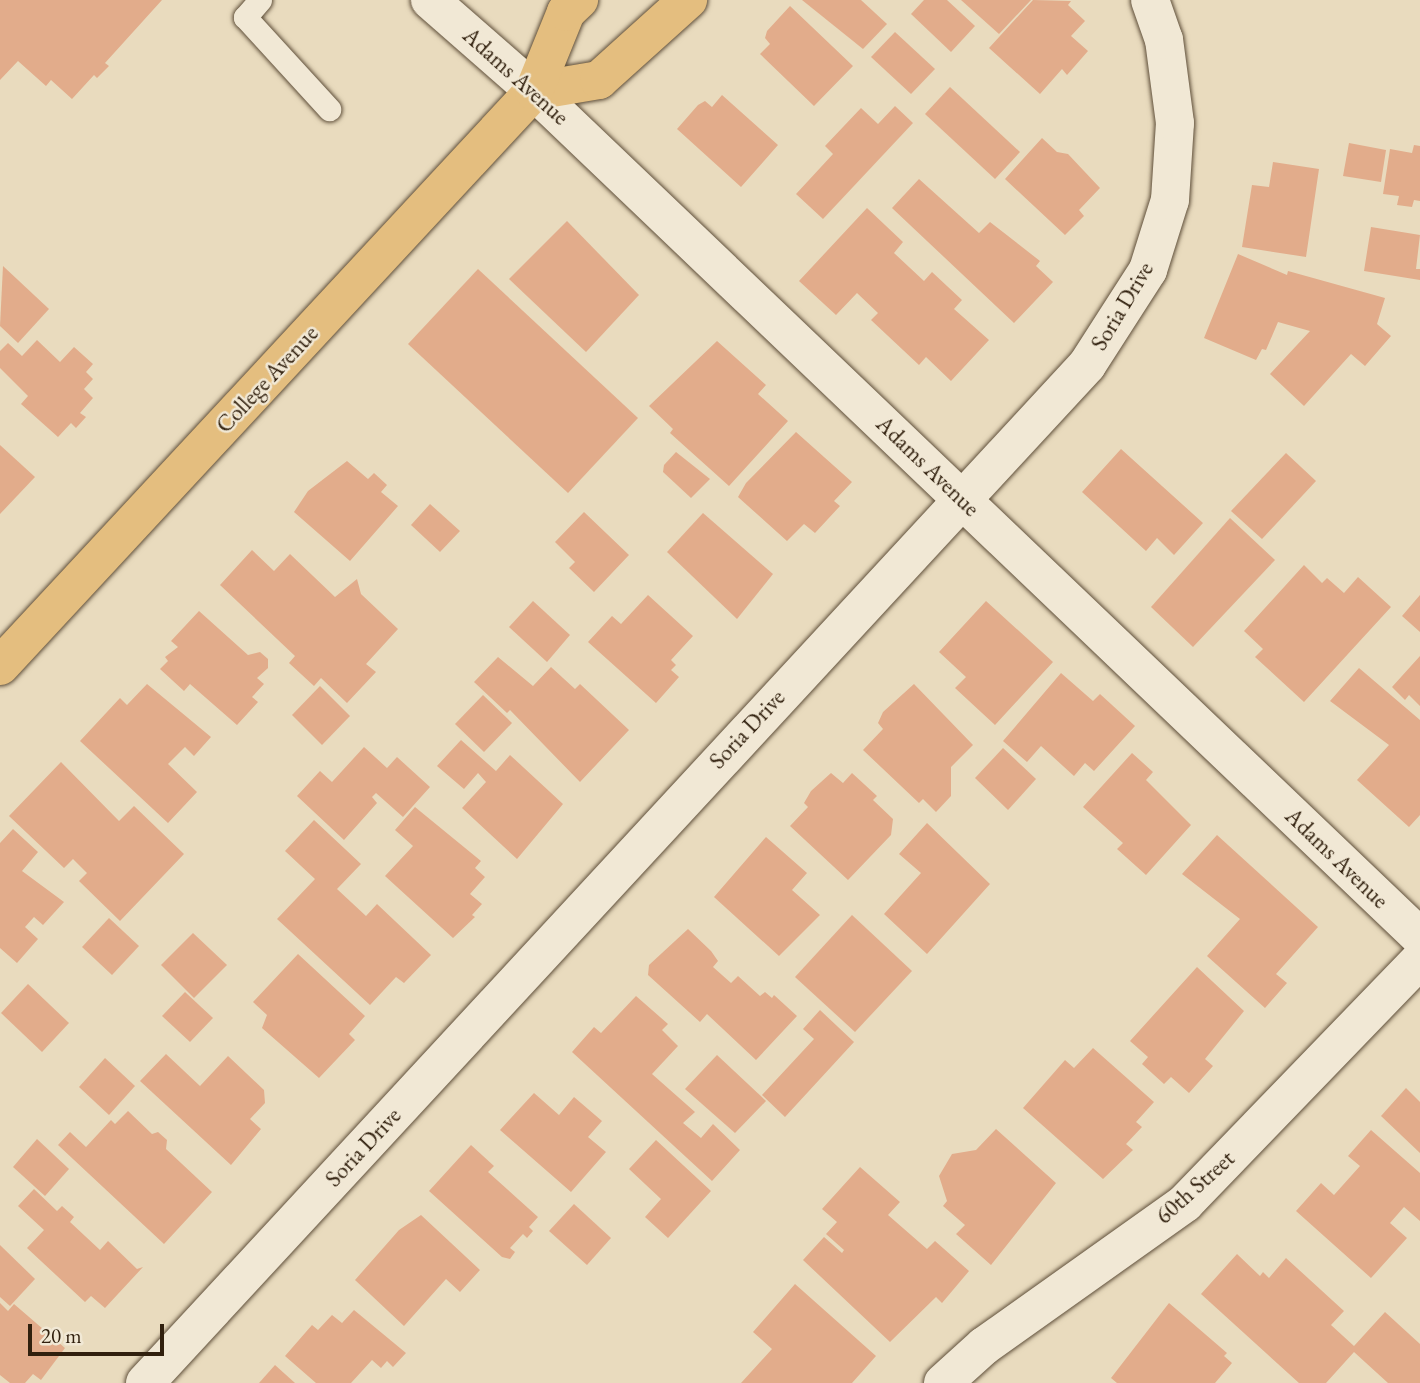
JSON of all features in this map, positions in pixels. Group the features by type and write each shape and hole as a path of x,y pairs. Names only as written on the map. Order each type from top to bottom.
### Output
{"main road":[{"name":"College Avenue","path":"0,666 534,91 566,12 579,0"},
{"path":"534,91 599,80 688,0"}],"street":[{"name":"Adams Avenue","path":"430,0 534,91 1420,937"},
{"name":"Soria Drive","path":"145,1383 960,497 1087,365 1148,270 1170,200 1175,122 1164,40 1150,0"},
{"name":"60th Street","path":"943,1383 984,1346 1185,1203 1420,960"}],"lane":[{"path":"260,0 245,17 329,110"}],"building":[{"path":"0,0 162,0 105,63 109,66 97,78 94,75 72,99 51,80 46,86 18,61 0,80"},
{"path":"802,0 861,0 887,24 863,49"},
{"path":"924,0 947,0 975,26 951,52 911,14"},
{"path":"961,0 1031,0 999,34"},
{"path":"1033,0 1071,1 1068,5 1085,21 1071,36 1088,51 1067,75 1062,69 1040,94 989,48"},
{"path":"790,6 853,66 814,106 760,54 770,44 765,38 767,31"},
{"path":"895,32 935,69 911,94 871,57"},
{"path":"950,87 1020,152 995,179 925,114"},
{"path":"722,95 778,145 741,187 677,129 698,105 705,101 712,107"},
{"path":"895,106 913,123 823,219 796,194 833,154 825,146 861,108 878,124"},
{"path":"1042,138 1057,152 1068,154 1100,188 1079,210 1084,216 1065,235 1005,179"},
{"path":"1349,143 1386,150 1381,182 1343,176"},
{"path":"1414,145 1420,146 1420,201 1414,200 1412,207 1397,205 1399,196 1383,194 1390,149 1412,153"},
{"path":"1273,162 1319,169 1306,257 1242,247 1252,185 1269,187"},
{"path":"919,179 979,233 990,222 1040,261 1036,266 1053,282 1014,323 892,208"},
{"path":"867,208 903,242 894,253 924,281 932,272 962,300 954,309 989,340 951,381 926,357 919,365 871,320 878,313 857,293 836,315 799,281"},
{"path":"567,221 639,295 586,352 509,279"},
{"path":"1371,227 1420,235 1416,269 1420,269 1420,280 1364,271"},
{"path":"1238,254 1287,275 1288,271 1385,298 1377,324 1391,336 1365,366 1351,354 1304,406 1270,374 1310,331 1278,322 1266,350 1262,349 1256,360 1204,338"},
{"path":"3,266 49,309 18,343 0,326"},
{"path":"478,269 638,418 568,493 408,344"},
{"path":"37,340 60,362 74,347 93,364 86,372 93,379 84,389 93,398 80,413 86,417 76,428 71,423 58,437 21,404 28,396 0,368 0,351 8,343 22,356"},
{"path":"717,341 766,385 758,394 788,421 729,486 670,433 673,429 649,406"},
{"path":"796,432 852,482 834,501 840,506 815,533 804,524 787,541 738,497 746,483"},
{"path":"0,445 35,477 0,514"},
{"path":"1121,449 1203,523 1174,555 1157,538 1146,551 1082,492"},
{"path":"676,452 710,479 691,498 663,472 664,465"},
{"path":"1286,453 1316,481 1262,539 1231,511"},
{"path":"347,461 368,479 374,473 387,485 381,492 398,506 350,561 294,512 308,491"},
{"path":"430,504 460,531 440,552 411,525"},
{"path":"584,512 629,555 594,592 569,568 575,562 555,542"},
{"path":"703,513 773,574 737,619 667,552"},
{"path":"1230,518 1275,560 1193,647 1151,607"},
{"path":"252,550 274,571 290,554 335,597 357,579 361,594 398,629 366,664 376,672 347,703 321,678 314,686 289,663 295,656 220,585"},
{"path":"1304,565 1322,583 1327,578 1344,593 1358,577 1391,607 1304,702 1255,657 1263,649 1244,631"},
{"path":"648,595 693,636 671,660 676,665 671,670 679,677 656,703 588,642 612,616 621,624"},
{"path":"1420,595 1420,632 1402,616"},
{"path":"533,601 570,635 547,662 509,627"},
{"path":"986,601 1053,662 995,725 955,688 966,677 939,652"},
{"path":"199,611 248,655 260,652 268,659 268,668 257,678 264,684 252,697 258,702 237,725 190,684 184,691 160,669 168,661 165,657 178,647 171,641"},
{"path":"1420,656 1420,706 1409,695 1405,700 1392,687"},
{"path":"498,657 533,686 551,667 575,689 580,684 629,730 580,782 510,710 507,713 474,682"},
{"path":"1359,668 1420,720 1420,815 1409,827 1357,780 1389,745 1330,701"},
{"path":"1061,673 1093,701 1100,694 1135,726 1094,771 1085,763 1074,776 1041,746 1027,762 1003,741"},
{"path":"147,684 211,737 194,756 185,747 168,764 197,792 168,823 80,741 120,698 127,705"},
{"path":"914,684 973,745 951,767 951,796 936,812 923,799 919,803 863,750 883,729 878,723 883,712"},
{"path":"320,686 350,716 322,745 292,715"},
{"path":"483,695 512,723 484,752 455,724"},
{"path":"461,740 496,771 510,755 563,804 517,859 462,808 486,782 478,773 464,789 437,766"},
{"path":"364,747 387,768 397,757 430,787 403,817 376,793 372,797 377,803 344,840 297,796 320,771 332,782"},
{"path":"1003,748 1036,779 1008,810 975,778"},
{"path":"1132,753 1153,772 1146,780 1191,825 1146,875 1117,849 1123,843 1083,807"},
{"path":"61,762 119,821 134,806 184,854 120,921 79,881 87,873 73,859 64,868 9,816"},
{"path":"831,773 843,783 852,773 877,796 873,800 893,819 891,835 848,880 790,826 808,807 804,803 811,791"},
{"path":"415,807 481,861 475,868 485,877 470,894 482,904 472,915 475,917 453,938 385,876 413,846 395,830"},
{"path":"314,820 361,864 337,889 366,916 377,904 431,955 404,983 396,977 370,1005 277,919 315,879 285,851"},
{"path":"927,823 990,884 927,954 884,914 921,873 899,854"},
{"path":"13,829 38,852 22,871 64,902 43,925 34,917 25,927 38,939 17,963 0,948 0,843"},
{"path":"1217,835 1318,927 1276,974 1287,983 1265,1008 1207,956 1240,919 1182,874"},
{"path":"766,837 807,873 792,890 820,915 779,956 714,897"},
{"path":"852,915 912,971 855,1032 795,977"},
{"path":"109,918 139,946 112,975 82,947"},
{"path":"688,929 711,951 718,961 713,967 731,983 738,976 760,996 765,992 772,998 774,995 797,1016 756,1060 707,1014 700,1022 648,975 649,965"},
{"path":"193,933 227,965 194,998 161,965"},
{"path":"298,954 365,1016 349,1034 355,1040 319,1078 262,1028 267,1015 253,1002"},
{"path":"1197,967 1244,1011 1205,1059 1213,1066 1189,1093 1171,1077 1164,1084 1142,1064 1148,1057 1130,1041"},
{"path":"28,984 69,1023 42,1052 1,1013"},
{"path":"185,992 213,1018 190,1042 162,1016"},
{"path":"636,996 668,1024 662,1030 678,1046 652,1074 695,1112 683,1123 701,1138 713,1124 740,1150 712,1181 572,1052 594,1027 601,1033"},
{"path":"820,1010 854,1042 785,1117 762,1095 814,1039 803,1029"},
{"path":"1093,1048 1154,1102 1136,1122 1142,1127 1126,1144 1133,1150 1103,1179 1023,1108 1065,1060 1074,1068"},
{"path":"166,1054 200,1086 228,1056 264,1090 265,1103 250,1119 261,1129 231,1165 140,1081"},
{"path":"717,1055 766,1101 735,1133 685,1089"},
{"path":"105,1058 135,1086 109,1115 79,1087"},
{"path":"1406,1088 1420,1102 1420,1153 1381,1116"},
{"path":"534,1093 559,1115 574,1097 602,1121 588,1137 606,1152 571,1192 500,1130"},
{"path":"128,1111 152,1134 158,1132 167,1140 166,1149 212,1192 164,1244 58,1145 70,1132 86,1147 111,1120 115,1124"},
{"path":"996,1129 1056,1183 991,1265 956,1234 965,1225 943,1206 947,1201 939,1176 952,1154 976,1150"},
{"path":"1371,1130 1420,1173 1420,1221 1404,1207 1390,1223 1407,1238 1371,1278 1296,1211 1321,1183 1334,1195 1360,1166 1348,1156"},
{"path":"37,1139 69,1169 45,1196 13,1167"},
{"path":"656,1140 711,1191 668,1238 645,1217 661,1199 629,1169"},
{"path":"471,1145 494,1166 488,1172 538,1217 529,1227 533,1231 527,1238 523,1234 510,1248 515,1252 510,1259 502,1257 429,1191"},
{"path":"860,1167 900,1202 888,1215 927,1249 935,1241 969,1271 942,1303 936,1297 890,1342 803,1260 824,1237 842,1253 844,1250 826,1234 837,1222 822,1209"},
{"path":"34,1189 57,1211 62,1206 74,1217 70,1222 100,1250 108,1241 137,1269 143,1267 105,1308 91,1296 85,1302 27,1248 44,1230 18,1206"},
{"path":"574,1204 611,1238 587,1265 549,1231"},
{"path":"421,1215 480,1270 460,1292 446,1279 404,1326 355,1280 399,1230"},
{"path":"0,1245 35,1279 10,1306 0,1297"},
{"path":"1237,1254 1260,1276 1263,1272 1269,1278 1286,1258 1344,1311 1331,1325 1354,1346 1385,1312 1420,1344 1420,1383 1388,1383 1354,1352 1326,1383 1299,1383 1201,1294"},
{"path":"795,1284 876,1356 852,1383 741,1383 772,1349 753,1332"},
{"path":"0,1303 8,1311 14,1304 65,1348 41,1380 33,1374 25,1383 10,1383 0,1375"},
{"path":"1169,1303 1227,1353 1224,1356 1232,1363 1215,1383 1117,1383 1111,1378"},
{"path":"354,1310 406,1353 393,1367 387,1361 381,1368 372,1360 351,1383 316,1383 285,1356 312,1325 318,1330 332,1315 342,1323"},
{"path":"275,1365 295,1383 259,1383"}]}
